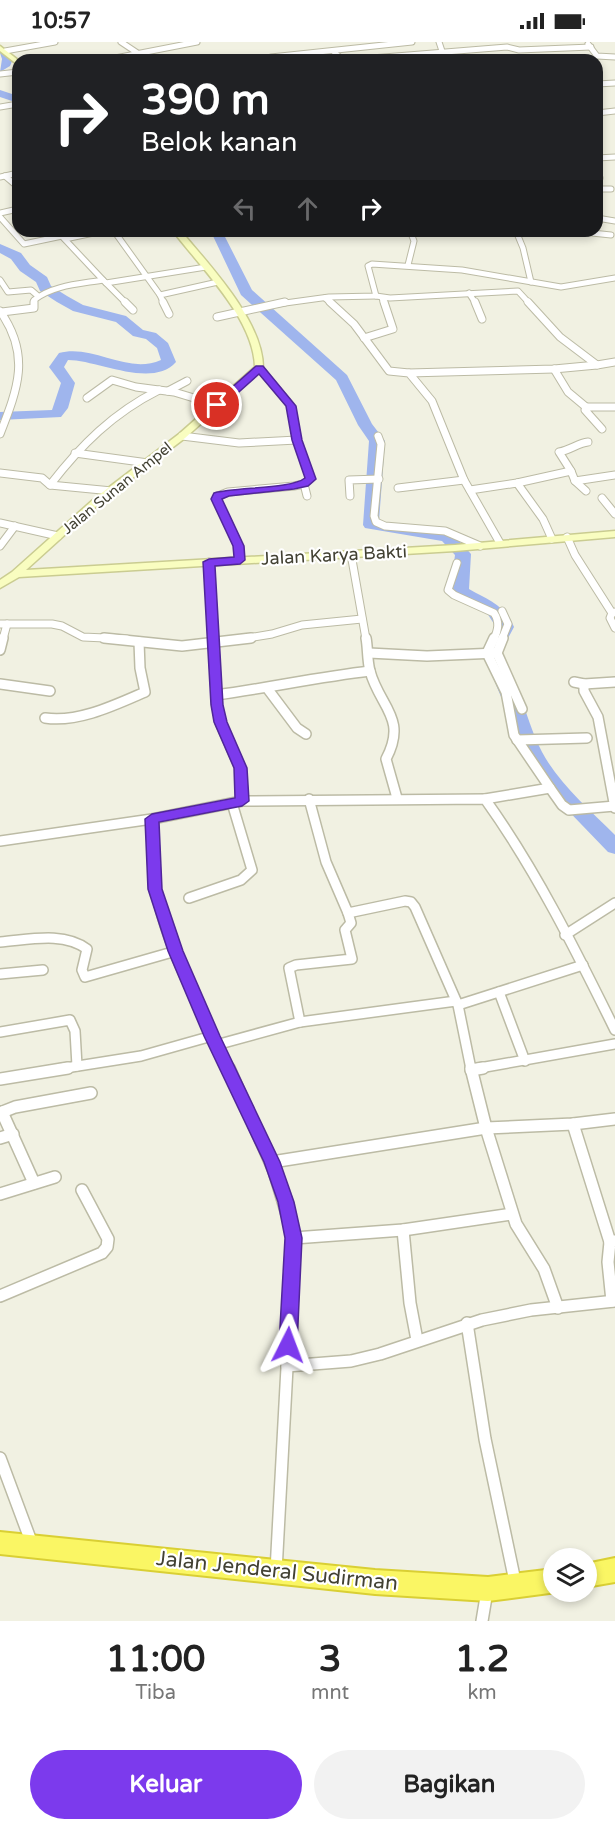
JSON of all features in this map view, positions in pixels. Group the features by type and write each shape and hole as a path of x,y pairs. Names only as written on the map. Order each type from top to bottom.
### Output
{"highway":[{"name":"Jalan Jenderal Sudirman","path":"0,1543 375,1582 488,1589 543,1583"},
{"path":"597,1574 615,1570"}],"street":[{"path":"2,50 55,42"},
{"path":"121,42 139,54 197,42"},
{"path":"302,54 412,42"},
{"path":"439,42 444,52"},
{"path":"586,42 597,54"},
{"path":"420,54 507,47 519,50 591,47"},
{"path":"333,51 336,54"},
{"path":"603,189 611,189"},
{"path":"0,215 12,230"},
{"path":"603,236 611,237 615,223"},
{"path":"18,237 24,244 54,237"},
{"path":"64,237 133,310"},
{"path":"118,237 160,295 169,314"},
{"path":"182,237 218,282 253,337 260,362 259,368 291,406 297,440 310,476 309,482 304,484 228,492 218,496 217,499 238,546 240,560"},
{"path":"408,265 414,241 412,237"},
{"path":"518,237 531,282"},
{"path":"364,338 389,332 393,328 379,297 369,264 408,265 567,288 615,278"},
{"path":"0,434 20,367 16,334 1,311 34,308 34,300 38,296 55,291 206,267"},
{"path":"515,279 518,291 560,337 597,365"},
{"path":"0,280 8,292 31,290 38,296"},
{"path":"160,295 218,282"},
{"path":"217,317 239,315 325,298 518,291"},
{"path":"469,293 482,319"},
{"path":"325,298 348,317 389,371 409,373 555,369 615,362"},
{"path":"606,364 615,372"},
{"name":"Jalan Sunan Ampel","path":"0,585 182,436 259,368"},
{"path":"555,369 568,392 586,407 615,407"},
{"path":"409,373 432,401 464,480 500,543"},
{"path":"87,398 112,380 217,405"},
{"path":"50,485 75,453 109,420 129,405 187,381"},
{"path":"586,407 585,410 602,429"},
{"path":"182,436 239,443 297,440"},
{"path":"378,436 381,444 374,516 376,522 445,531 480,546"},
{"path":"586,491 575,481 559,453 574,449 580,443 588,442"},
{"path":"75,453 148,463"},
{"path":"470,490 517,483 571,471"},
{"path":"0,473 36,477 50,485 112,491"},
{"path":"575,481 615,475"},
{"path":"350,496 349,480 377,479"},
{"path":"398,488 464,480"},
{"path":"517,483 543,519 552,539"},
{"path":"304,484 307,496"},
{"path":"602,498 615,514"},
{"path":"0,523 58,536"},
{"path":"0,546 15,526"},
{"name":"Jalan Karya Bakti","path":"16,574 454,548 615,534"},
{"path":"567,537 575,555 613,613 610,618 615,628"},
{"path":"351,554 369,653 370,671 395,724 392,748 386,759 398,798"},
{"path":"189,898 242,880 252,870 237,802 240,768 220,722 216,695 209,562"},
{"path":"457,563 448,590 459,599 492,610 504,624"},
{"path":"502,611 504,624 492,653 506,692 512,725 550,788 562,805 569,810 614,807 598,717 585,691 584,684"},
{"path":"0,650 3,624 52,624 62,626 83,637 118,638 166,645 213,644 272,634 302,625 362,619"},
{"path":"45,718 57,720 77,717 145,692 140,668 139,642"},
{"path":"369,653 427,656 492,653"},
{"path":"492,653 522,709"},
{"path":"216,695 267,688 316,677 370,671"},
{"path":"574,682 584,684 615,682"},
{"path":"0,684 50,691"},
{"path":"267,688 297,728 306,734"},
{"path":"519,740 587,738"},
{"path":"0,841 152,819 237,802 309,799 486,799 550,788"},
{"path":"300,1022 289,969 296,965 352,959 345,930 351,923 326,862 309,799"},
{"path":"486,799 508,831 583,965 615,1030"},
{"path":"152,819 155,889 176,951 214,1041 272,1162 286,1202 294,1238 276,1571"},
{"path":"348,912 405,902 412,903 457,1003 486,1128 512,1214 544,1269 558,1308"},
{"path":"565,935 615,903"},
{"path":"0,942 61,938 78,942 87,949 82,970 85,976 176,951"},
{"path":"0,1079 141,1056 156,1050 214,1041 300,1022 457,1003 500,993 583,965"},
{"path":"0,974 43,970"},
{"path":"500,993 525,1060"},
{"path":"0,1032 70,1020 75,1031 76,1066"},
{"path":"471,1070 615,1044"},
{"path":"34,1183 1,1112 91,1093"},
{"path":"272,1162 486,1128 573,1124 615,1119"},
{"path":"287,1366 334,1364 365,1359 467,1323 613,1301 608,1269 613,1241 590,1184 573,1124"},
{"path":"0,1138 13,1134"},
{"path":"0,1194 55,1178"},
{"path":"0,1296 102,1253 107,1247 108,1239 82,1190"},
{"path":"294,1238 403,1230 512,1214"},
{"path":"403,1230 410,1303 417,1340"},
{"path":"467,1323 485,1439 517,1587"},
{"path":"0,1458 33,1547"},
{"path":"482,1621 488,1589"}],"waterway":[{"path":"0,69 8,59 4,55"},
{"path":"0,93 12,98"},
{"path":"219,237 246,292 342,378 365,425 377,441 371,525 447,537 463,554 459,584 461,592 488,605 498,614 505,627 501,636"},
{"path":"0,248 16,256 25,268 42,280 45,288 62,299 78,308 121,319 138,333 151,336 163,346 169,362 156,368 144,369 91,358 64,356 56,367 68,383 61,408 56,414 0,416"},
{"path":"501,675 533,753 561,792 615,847"}],"route":[{"path":"217,405 259,368 286,397 291,406 297,440 310,479 309,482 294,486 228,492 218,496 217,499 238,546 240,560 209,562 217,705 220,722 240,768 242,801 152,819 155,889 166,928 212,1036 272,1162 286,1202 294,1238 288,1345"}]}
